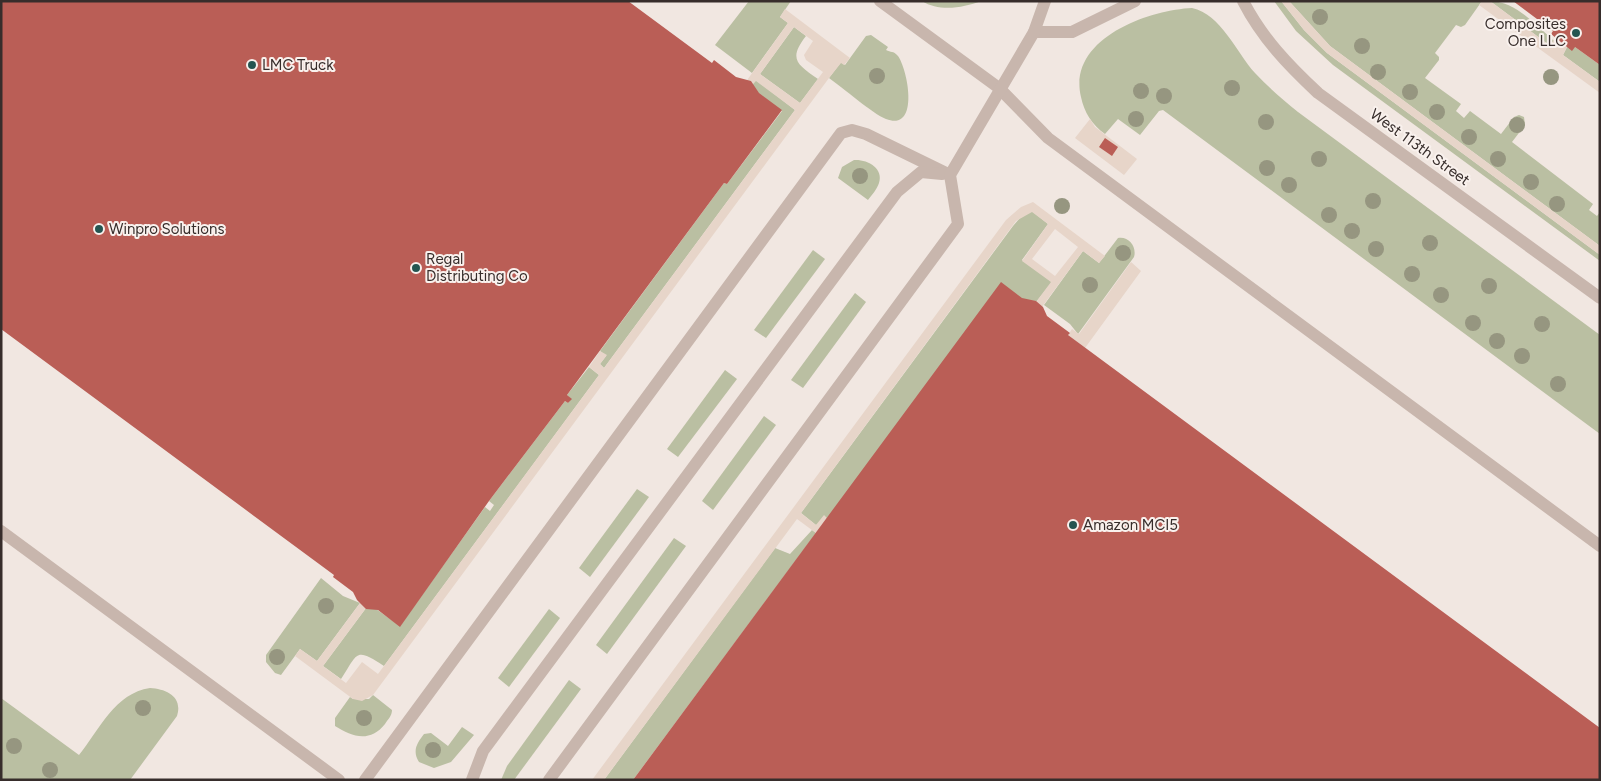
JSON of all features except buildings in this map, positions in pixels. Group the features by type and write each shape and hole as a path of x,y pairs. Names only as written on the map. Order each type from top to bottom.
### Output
{"street":[{"path":"880,1 999,88 1048,138 1600,546"},
{"path":"549,780 958,224 950,175 999,88 1034,32 1045,1"},
{"path":"1034,32 1072,32 1135,1"},
{"name":"West 113th Street","path":"1243,1 1257,28 1284,61 1318,93 1600,298"},
{"path":"365,780 841,133 852,130 866,134 950,175"},
{"path":"472,780 483,751 897,192 921,172 950,175"},
{"path":"1,531 339,780"}],"green space":[{"path":"749,1 791,1 780,17 788,23 752,73 715,45"},
{"path":"922,1 981,1 967,6 943,8"},
{"path":"1274,1 1281,1 1304,30 1327,53 1600,255 1600,261 1333,65 1296,31"},
{"path":"1289,1 1482,1 1465,25 1461,27 1456,25 1435,53 1439,60 1425,78 1461,104 1456,111 1464,118 1470,111 1501,134 1514,117 1519,115 1524,117 1525,125 1512,142 1593,204 1589,210 1597,216 1600,212 1600,246 1330,46"},
{"path":"1490,1 1499,2 1516,9 1554,41 1549,45"},
{"path":"1192,8 1202,12 1220,26 1255,73 1298,112 1600,335 1600,434 1163,110 1159,111 1140,135 1118,119 1105,134 1096,127 1086,113 1082,103 1080,77 1086,59 1098,44 1134,22 1174,10"},
{"path":"794,27 806,36 797,50 797,61 818,79 800,103 760,74"},
{"path":"871,35 888,47 886,50 895,53 902,63 909,98 904,117 897,121 880,116 829,78 841,62 845,65 866,36"},
{"path":"1567,47 1575,47 1600,65 1600,82 1563,55"},
{"path":"756,80 795,110 604,368 600,364 606,356 600,351 724,183 727,184 782,111 750,87"},
{"path":"854,160 869,163 879,173 878,185 868,200 838,178 842,167"},
{"path":"1032,211 1048,224 1022,260 1052,282 1033,306 827,518 816,525 801,513 1013,226 1020,218"},
{"path":"1118,238 1129,240 1133,246 1134,257 1078,334 1070,324 1044,305 1083,251 1099,263"},
{"path":"813,250 825,259 766,338 754,330"},
{"path":"855,293 866,302 803,388 791,380"},
{"path":"589,367 599,375 384,666 367,656 358,656 341,679 323,666 369,604 400,626 485,507 490,511 494,505 489,501 565,401 568,403 571,399 567,395"},
{"path":"725,370 737,379 678,457 667,449"},
{"path":"764,416 776,425 713,510 702,501"},
{"path":"637,489 649,497 590,577 579,568"},
{"path":"812,530 816,533 633,780 604,780 775,548 790,554"},
{"path":"674,538 686,546 607,654 596,645"},
{"path":"321,578 343,596 360,603 317,661 300,649 281,675 275,673 266,662 266,655"},
{"path":"549,609 560,618 509,687 498,678"},
{"path":"569,680 581,689 514,780 501,780 507,766"},
{"path":"150,688 168,692 176,699 178,704 177,716 130,780 1,780 1,698 79,755 117,705 138,691"},
{"path":"373,695 392,710 390,717 379,730 367,736 361,736 348,733 335,726 335,718 350,697 353,699 369,699"},
{"path":"462,727 474,735 451,762 434,768 419,762 416,747 424,734 431,733 448,746"}],"shaded area":[{"path":"1281,1 1289,1 1330,46 1600,246 1600,255 1327,53 1304,30"},
{"path":"1482,1 1490,1 1549,45 1556,39 1567,47 1563,55 1600,82 1600,93 1479,5"},
{"path":"785,9 850,58 844,65 841,63 829,78 373,695 362,701 353,699 295,656 300,649 317,661 363,599 369,604 323,666 346,683 362,662 378,674 599,375 589,367 600,351 607,355 600,364 604,368 795,110 756,81 750,87 745,83 788,23 780,17","holes":["794,27 813,41 804,55 806,60 823,72 800,103 760,74"]},
{"path":"1090,119 1095,127 1137,159 1124,175 1075,138"},
{"path":"1033,202 1105,256 1099,263 1083,251 1039,311 1033,306 1051,282 1022,261 1048,224 1032,212 1016,221 801,513 816,525 824,515 827,518 816,533 797,519 604,780 592,780 1006,220 1021,207","holes":["1055,229 1078,247 1055,276 1032,259"]},
{"path":"1131,262 1141,271 1085,348 1068,335 1072,329 1079,334"}],"place":[{"name":"Composites One LLC","path":"1576,33"},
{"name":"LMC Truck","path":"252,65"},
{"name":"Winpro Solutions","path":"99,229"},
{"name":"Regal Distributing Co","path":"416,268"},
{"name":"Amazon MCI5","path":"1073,525"}]}
